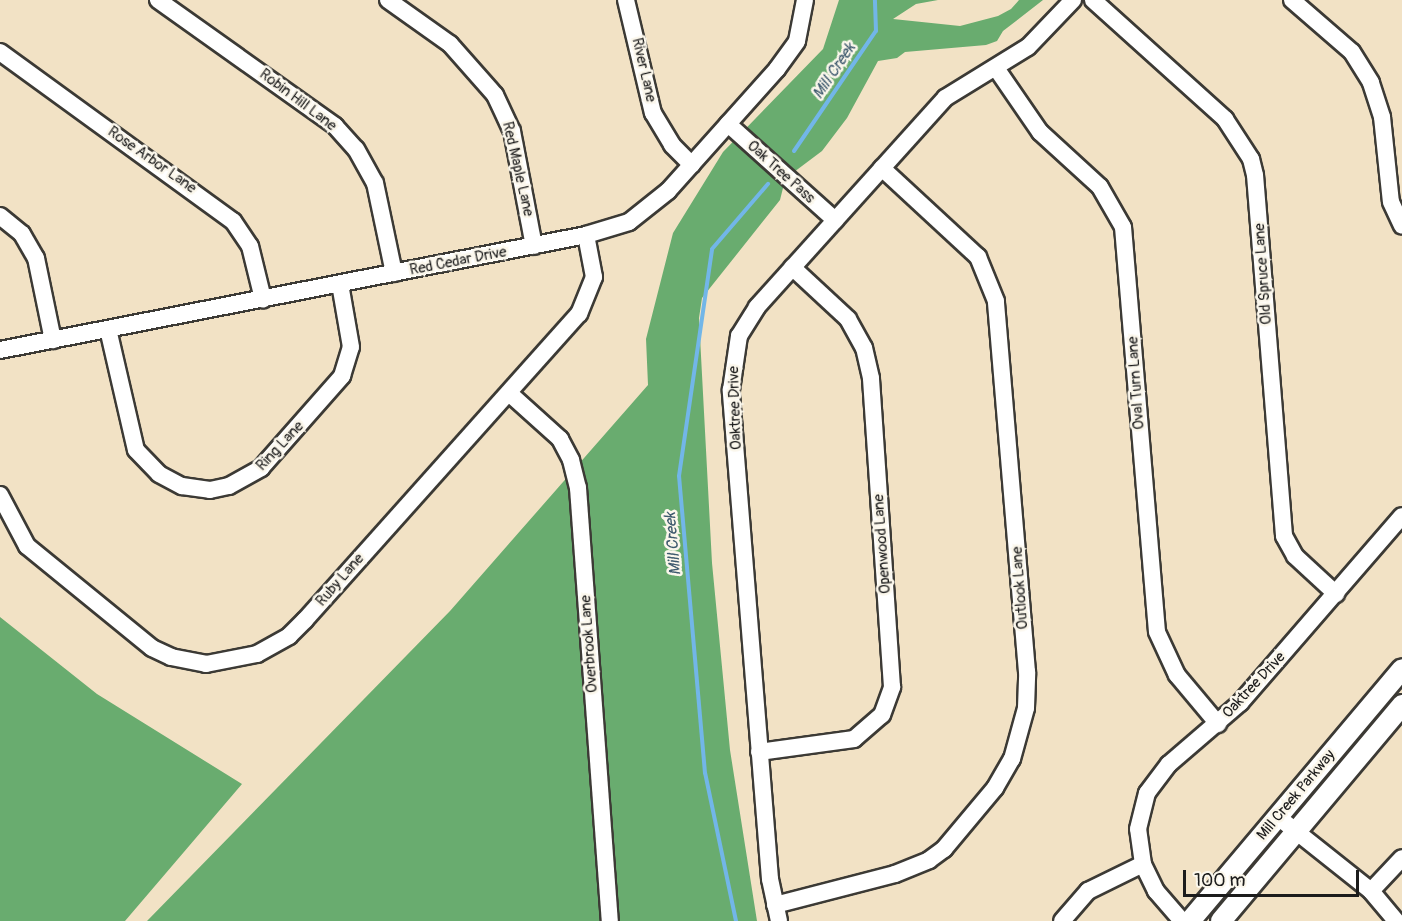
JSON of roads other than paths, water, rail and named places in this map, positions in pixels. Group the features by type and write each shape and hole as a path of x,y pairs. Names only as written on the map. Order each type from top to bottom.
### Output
{"main road":[{"name":"Mill Creek Parkway","path":"1190,921 1402,669"},
{"name":"Mill Creek Parkway","path":"1221,921 1402,705"}],"street":[{"name":"Robin Hill Lane","path":"158,0 317,113 356,148 375,183 394,273"},
{"name":"Red Maple Lane","path":"388,0 450,44 495,95 512,131 534,246"},
{"name":"River Lane","path":"626,0 653,113 672,145 692,165"},
{"name":"Red Cedar Drive","path":"0,350 586,236 640,216 692,165 790,53 801,28 805,0"},
{"name":"Oaktree Drive","path":"777,913 759,752 731,369 744,326 792,267 945,98 968,81 996,68 1028,47 1073,0"},
{"name":"Old Spruce Lane","path":"1093,0 1225,119 1251,159 1255,175 1284,536 1295,556 1336,594"},
{"path":"1292,0 1352,52 1371,83 1382,117 1390,202 1402,226"},
{"name":"Rose Arbor Lane","path":"0,52 233,221 250,246 263,299"},
{"name":"Oval Turn Lane","path":"996,68 1040,132 1100,187 1123,227 1158,632 1177,675 1218,724"},
{"name":"Oak Tree Pass","path":"728,124 835,220"},
{"name":"Outlook Lane","path":"777,913 895,874 929,860 944,849 1001,779 1020,738 1026,708 1027,672 996,301 978,257 882,168"},
{"path":"0,216 21,234 36,258 53,340"},
{"name":"Ruby Lane","path":"1,504 27,546 152,648 198,663 239,660 275,646 297,628 509,393 587,301 594,276 586,236"},
{"name":"Openwood Lane","path":"759,752 854,739 882,715 892,687 871,378 864,348 848,319 792,267"},
{"name":"Ring Lane","path":"108,329 136,450 159,474 182,486 210,490 229,486 261,468 342,376 351,347 340,284"},
{"name":"Overbrook Lane","path":"509,393 560,439 572,460 578,488 610,921"},
{"name":"Oaktree Drive","path":"1182,921 1156,891 1143,864 1138,829 1147,793 1168,764 1218,724 1336,594 1402,516"},
{"path":"1278,817 1371,891 1396,921"},
{"path":"1371,891 1402,858"},
{"path":"1062,921 1088,891 1143,864"}],"waterway":[{"name":"Mill Creek","path":"794,151 876,31 875,0"},
{"name":"Mill Creek","path":"736,921 705,773 679,476 712,249 768,184"}]}
